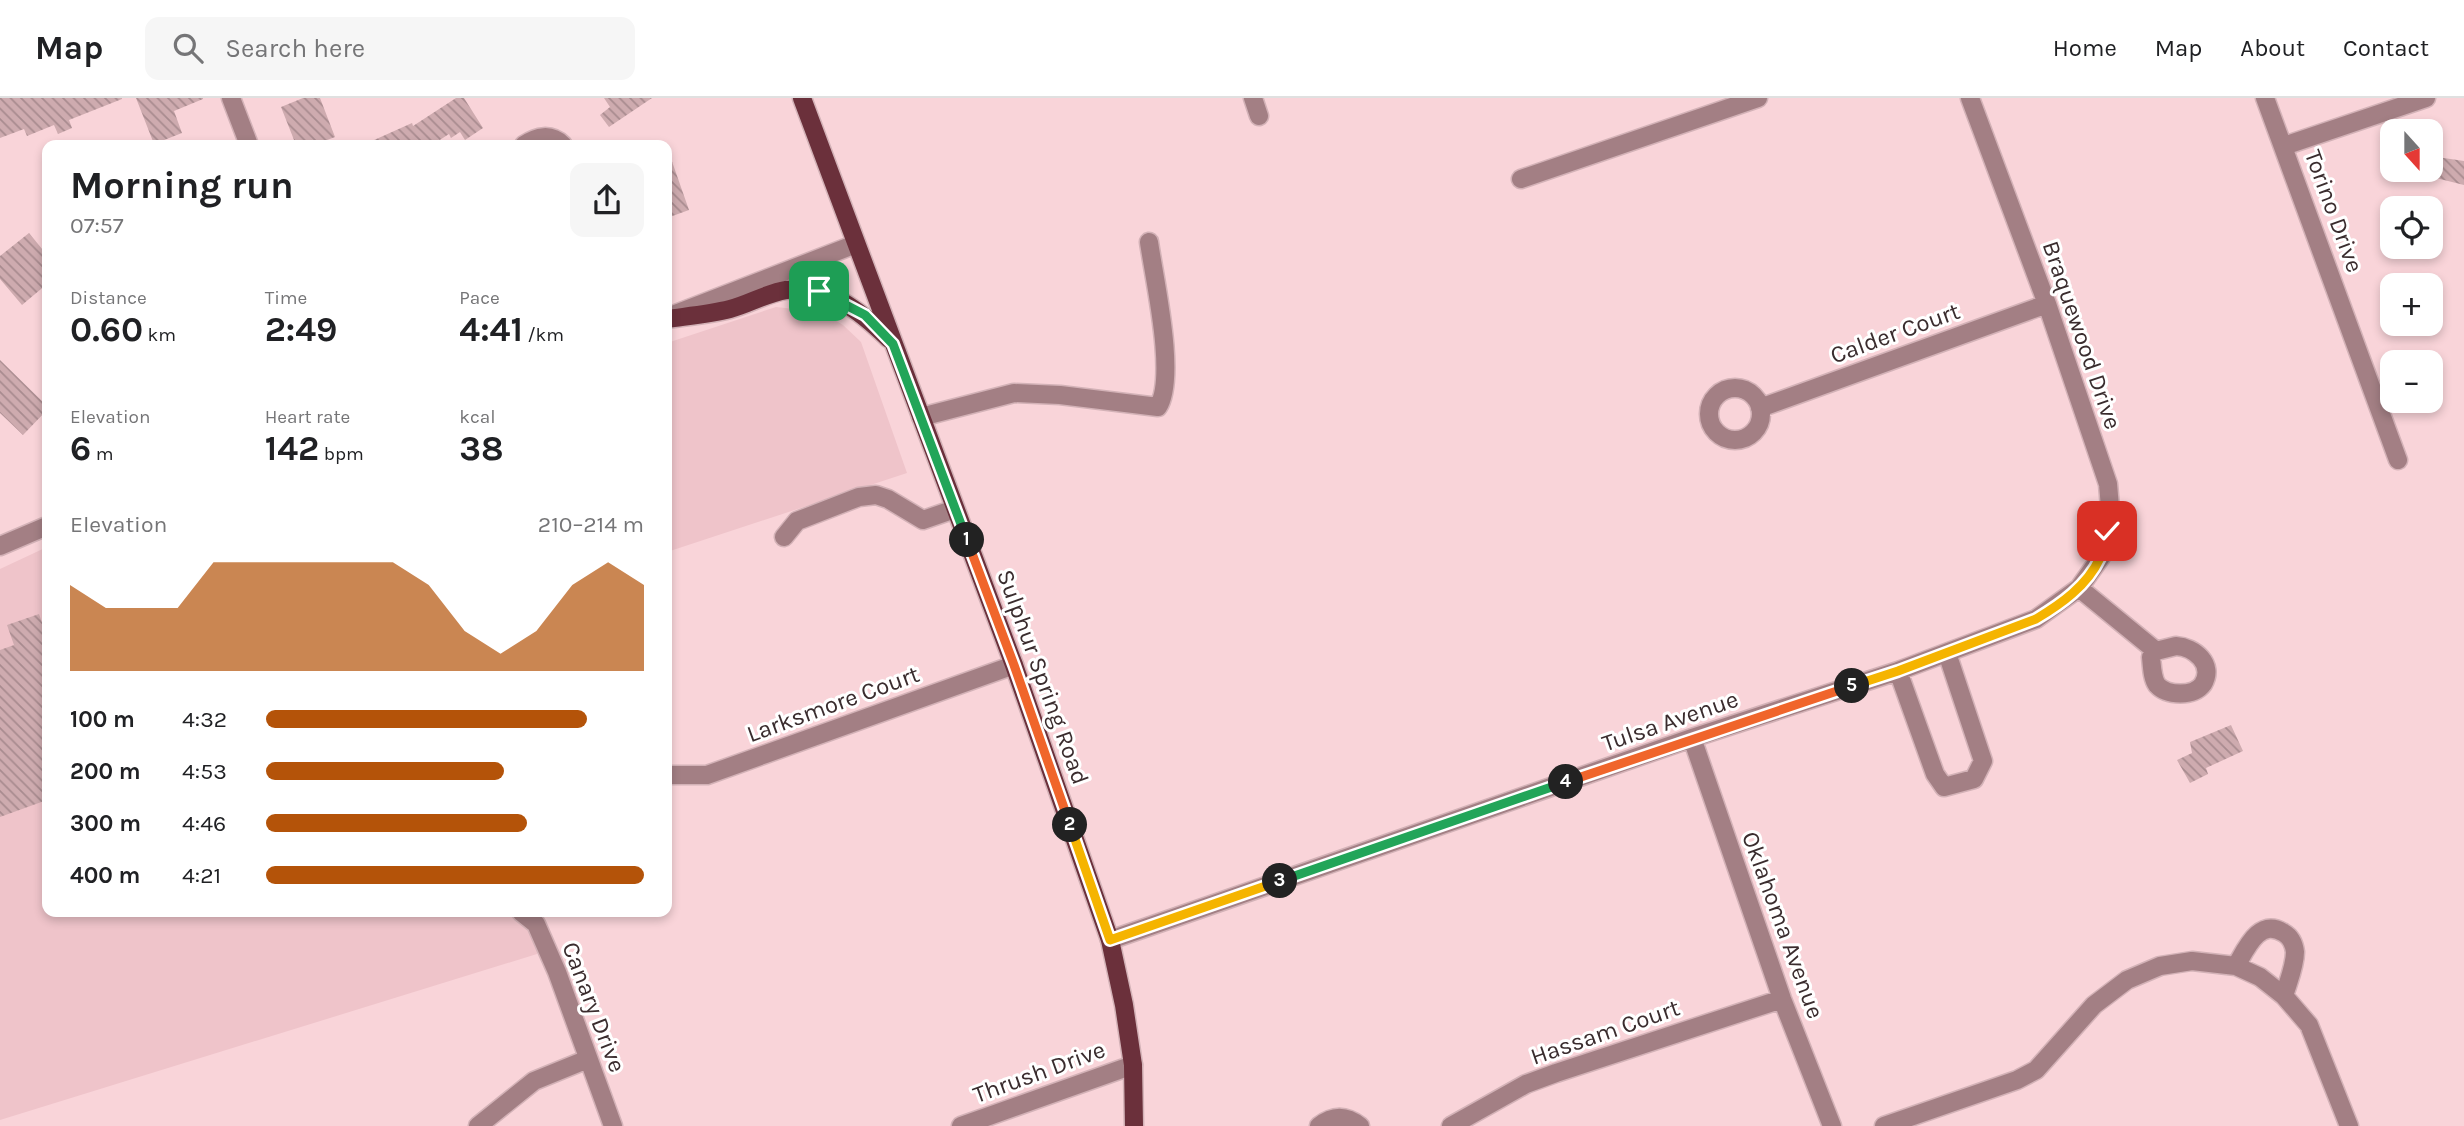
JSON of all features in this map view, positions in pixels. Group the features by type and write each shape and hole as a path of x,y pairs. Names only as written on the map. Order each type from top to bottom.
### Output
{"main road":[{"name":"Sulphur Spring Road","path":"802,98 1014,665 1110,940 1125,1005 1133,1065 1134,1126"},
{"path":"672,317 729,309 785,290 807,290 831,297 865,315 893,344"}],"street":[{"path":"231,98 247,140"},
{"path":"1253,98 1259,116"},
{"path":"1521,179 1758,98"},
{"name":"Braquewood Drive","path":"1970,98 2047,304 2108,484 2110,507 2101,557 2079,588"},
{"name":"Torino Drive","path":"2265,98 2398,460"},
{"path":"2284,146 2426,98"},
{"path":"534,140 542,136 555,140"},
{"path":"921,416 1014,393 1060,395 1158,407 1162,400 1167,361 1149,242"},
{"path":"672,316 856,244"},
{"name":"Calder Court","path":"1760,408 2047,304"},
{"path":"784,537 797,521 859,497 876,495 888,499 923,520 956,509"},
{"path":"0,546 42,528"},
{"path":"2079,588 2156,651"},
{"name":"Tulsa Avenue","path":"1110,940 1692,738 1898,671 2036,619 2079,588"},
{"path":"1898,671 1935,774 1944,787 1975,779 1983,761 1947,653"},
{"name":"Larksmore Court","path":"672,775 707,775 1014,665"},
{"name":"Oklahoma Avenue","path":"1692,738 1782,999 1832,1126"},
{"name":"Canary Drive","path":"527,917 536,924 557,972 613,1126"},
{"path":"2236,966 2256,934 2268,929 2284,933 2294,945 2295,955 2284,996"},
{"path":"1884,1126 2017,1080 2036,1070 2094,1005 2127,981 2160,966 2192,961 2236,966 2260,978 2284,996 2309,1025 2348,1126"},
{"name":"Hassam Court","path":"1451,1126 1526,1084 1782,999"},
{"path":"478,1126 534,1081 588,1059"},
{"name":"Thrush Drive","path":"961,1126 1133,1065"},
{"path":"1319,1126 1326,1120 1343,1117 1360,1126"}],"shaded area":[{"path":"776,307 822,312 843,325 861,342 907,473 672,550 672,341"},
{"path":"42,549 42,917 535,917 537,954 0,1120 0,569"}],"building":[{"path":"0,98 122,99 69,120 72,128 58,134 54,125 27,136 24,129 0,138"},
{"path":"136,98 203,98 174,111 182,133 164,140 152,140"},
{"path":"303,98 320,98 335,137 327,140 294,140 281,107"},
{"path":"456,98 464,98 483,128 465,140 460,132 451,138 449,134 440,140 374,140 412,123 413,126"},
{"path":"604,98 652,98 609,127 600,115 610,107"},
{"path":"2443,158 2464,161 2464,185 2443,180"},
{"path":"672,162 689,210 672,216"},
{"path":"29,233 42,249 42,288 22,305 0,279 0,256"},
{"path":"0,360 42,401 42,415 23,435 0,413"},
{"path":"39,614 42,622 42,802 0,817 0,650 14,645 7,625"},
{"path":"2231,725 2243,751 2206,768 2208,774 2190,783 2177,760 2192,753 2190,742"}],"route":[{"path":"819,291 865,315 893,344 1014,665 1110,940 1692,738 1898,671 2036,619 2079,588 2101,557 2107,531"}]}
